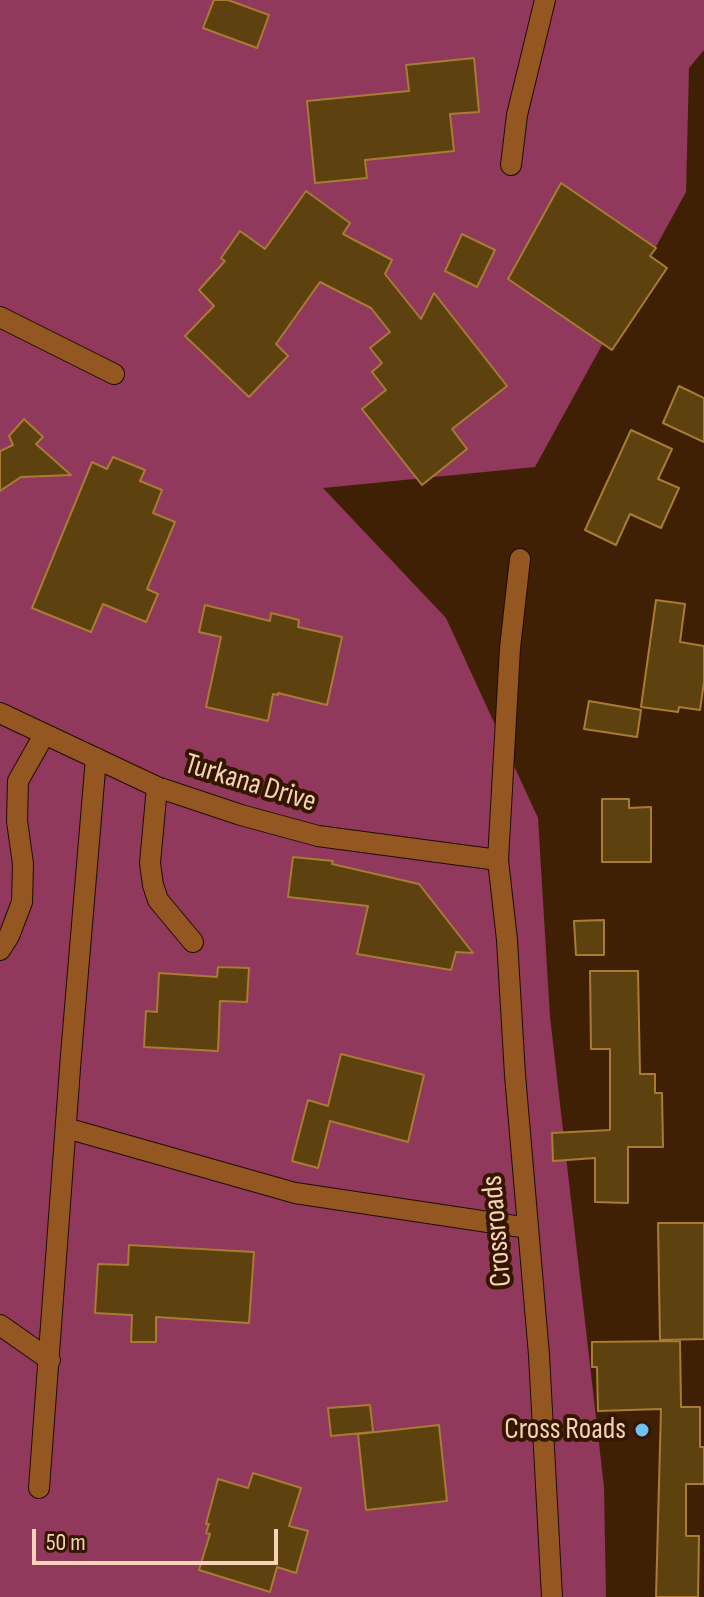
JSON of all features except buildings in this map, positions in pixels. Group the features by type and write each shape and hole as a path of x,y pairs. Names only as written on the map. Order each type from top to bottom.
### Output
{"street":[{"path":"511,165 517,115 545,0"},
{"path":"0,317 114,374"},
{"name":"Crossroads","path":"520,559 510,648 498,860 539,1355 552,1597"},
{"name":"Turkana Drive","path":"0,713 157,787 241,815 318,836 498,860"},
{"path":"0,950 22,902 18,781 44,735"},
{"path":"39,1488 96,758"},
{"path":"157,787 150,863 153,885 158,900 193,942"},
{"path":"66,1128 295,1193 528,1228"},
{"path":"0,1325 50,1360"}],"shaded area":[{"path":"0,0 704,0 704,50 689,68 686,192 535,467 323,488 446,618 538,818 550,1017 604,1487 606,1597 0,1597"}],"place":[{"name":"Cross Roads","path":"642,1430"}]}
